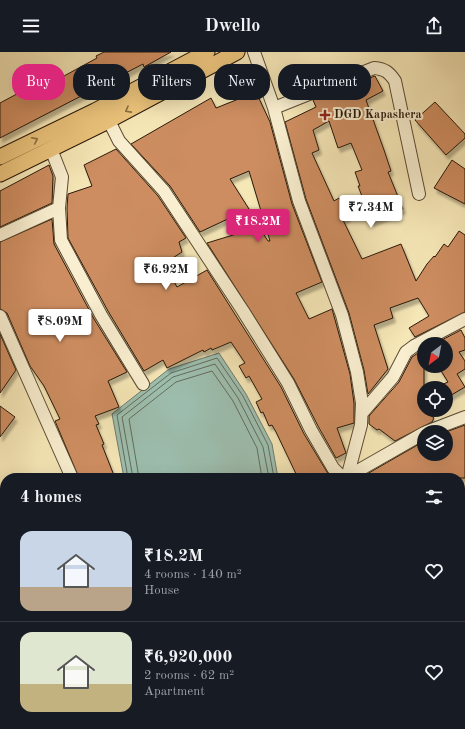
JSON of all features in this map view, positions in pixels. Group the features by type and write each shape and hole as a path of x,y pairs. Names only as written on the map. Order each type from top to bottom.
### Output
{"main road":[{"path":"0,157 102,107 207,52"},
{"path":"0,174 108,121 236,52"}],"street":[{"path":"254,52 274,108 299,201 342,315 359,382 362,413 358,441 348,473"},
{"path":"274,108 374,68 383,69 390,73 395,81 419,194"},
{"path":"102,107 108,121 127,152 164,191 268,349 288,383 311,430 333,468 338,473"},
{"path":"52,149 62,177 59,208 61,240 101,315 143,384"},
{"path":"0,235 59,208"},
{"path":"362,413 393,377 406,352 414,346 465,319"},
{"path":"1,323 70,473"},
{"path":"445,425 465,417"},
{"path":"354,473 417,438"}],"water":[{"path":"219,353 246,394 272,444 277,473 123,473 112,414 169,369"}],"building":[{"path":"104,52 171,52 149,64 138,64 138,67 130,71 130,64 86,64 97,58 96,56"},
{"path":"73,71 73,100 0,138 0,103 12,97 12,100 65,100 65,75"},
{"path":"375,76 383,91 371,97 371,78"},
{"path":"211,98 216,108 236,100 260,100 270,122 292,204 322,282 296,293 309,319 332,309 350,374 354,403 354,423 337,428 346,453 336,458 294,379 207,243 259,227 268,241 270,241 249,171 230,179 249,209 200,232 170,186 131,144"},
{"path":"313,100 366,100 391,171 388,172 403,209 372,222 358,186 360,186 355,172 362,170 351,143 338,148 329,121 313,130 319,150 312,153 334,201 339,198 348,217 343,220 362,259 401,244 416,281 427,264 434,256 435,257 444,244 448,247 459,231 465,235 465,312 415,337 409,328 429,316 418,298 390,308 393,318 374,325 388,369 368,394 364,370 349,313 306,199 285,122 316,107"},
{"path":"435,102 465,134 465,138 446,155 415,120"},
{"path":"116,149 158,196 186,238 179,242 182,252 165,263 177,287 207,270 281,387 304,434 328,473 296,473 272,425 269,426 263,412 261,413 256,402 262,399 249,376 246,378 239,366 245,363 231,342 212,350 211,348 204,352 203,350 167,368 163,360 144,371 108,311 68,238 68,194 92,186 84,165"},
{"path":"452,160 465,169 465,204 434,188"},
{"path":"49,165 53,176 52,203 0,227 0,191"},
{"path":"52,219 54,244 94,319 127,372 108,381 119,407 95,416 99,424 96,425 104,444 102,445 113,473 77,473 55,421 60,419 44,386 30,366 7,313 0,309 0,242"},
{"path":"461,330 465,338 465,350 459,352 465,361 465,369 457,374 465,387 453,394 453,381 447,381 442,373 453,373 453,337 448,337"},
{"path":"0,334 16,370 0,393"},
{"path":"417,354 417,373 424,373 424,381 417,381 417,417 434,418 432,422 426,425 417,425 417,430 395,441 379,429 377,430 369,424 369,416 399,382 412,357"},
{"path":"0,406 15,417 0,437"},
{"path":"465,425 465,473 369,473 417,445 417,461 453,461 453,429"}],"place":[{"name":"DGD Kapashera","path":"325,115"}]}
